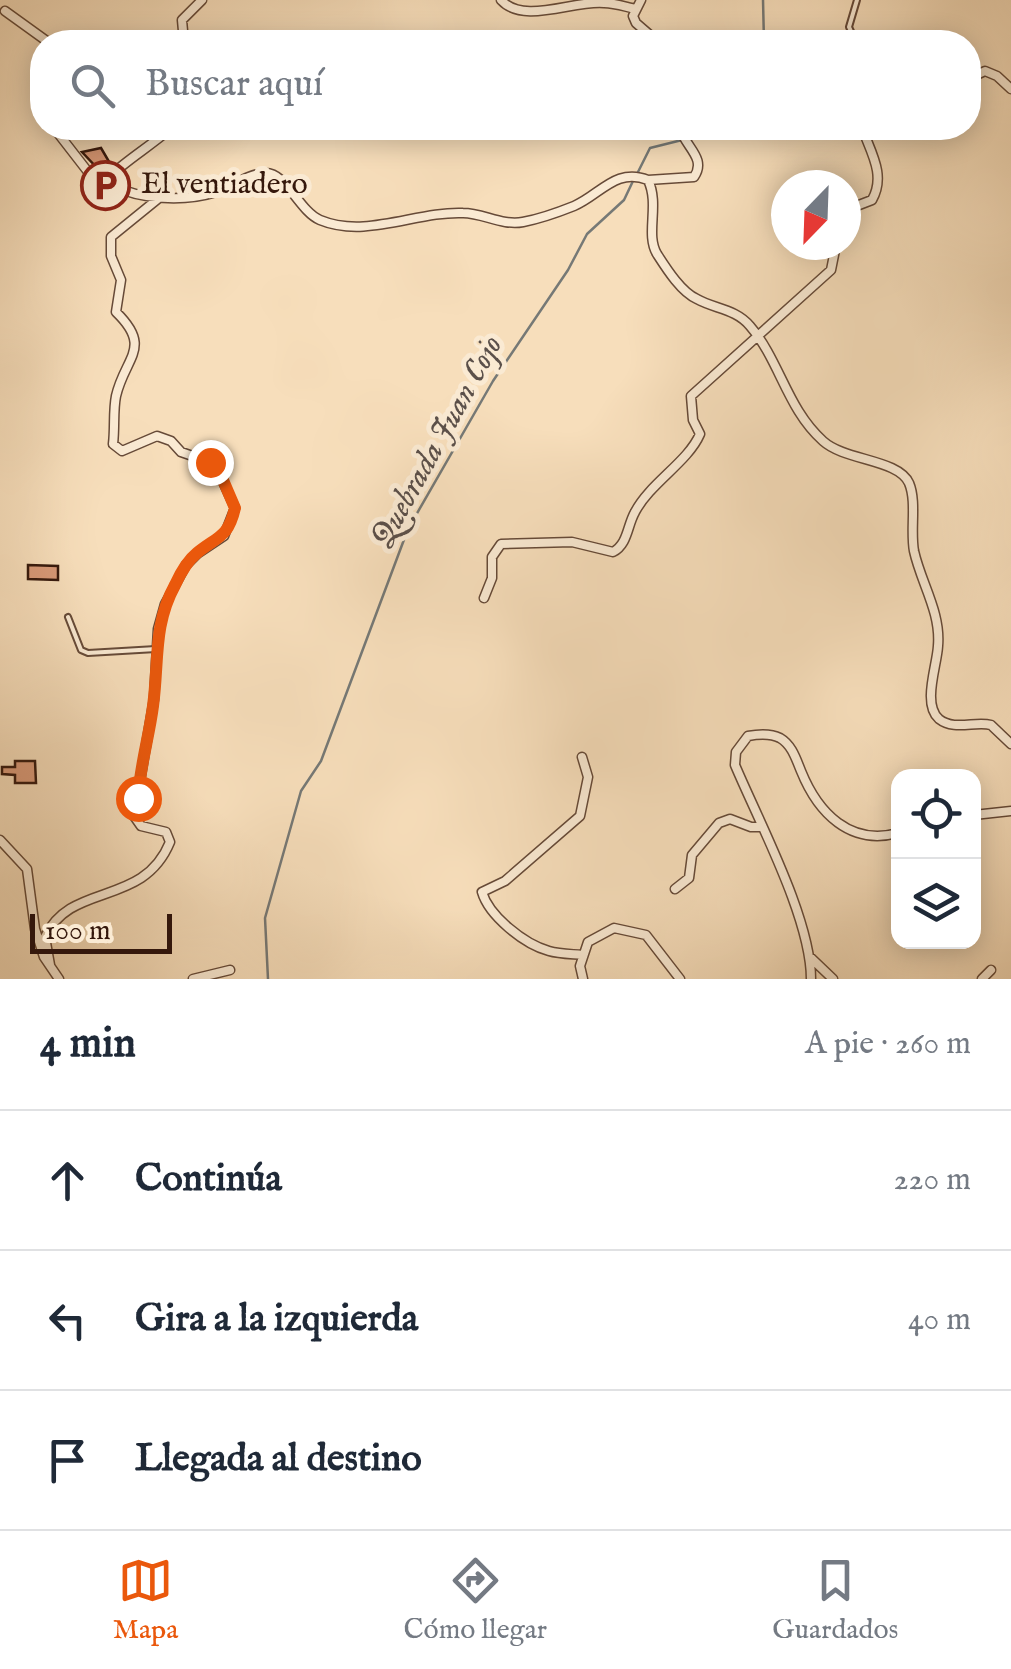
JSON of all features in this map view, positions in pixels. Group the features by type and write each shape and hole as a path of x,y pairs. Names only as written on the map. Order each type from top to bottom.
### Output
{"street":[{"path":"183,30 182,20 202,0"},
{"path":"501,0 510,8 534,11 603,2 636,10"},
{"path":"641,0 636,23 644,30"},
{"path":"5,11 31,30"},
{"path":"981,74 997,76 1011,90"},
{"path":"63,140 92,177 122,190 159,198 209,194 260,173 272,173 306,212 337,226 461,212 522,222 577,205 614,180 638,176 648,180 694,177 699,160 687,140"},
{"path":"110,182 116,170 157,140"},
{"path":"861,204 872,200 880,186 866,140"},
{"path":"648,180 653,190 652,237 659,256 690,295 731,312 752,328 799,415 824,442 851,458 894,468 910,484 914,551 939,628 931,694 934,711 945,722 991,724 1011,744"},
{"path":"50,965 45,937 58,916 142,879 156,866 170,842 166,832 142,826 134,816 151,718 158,629 176,583 196,554 224,536 235,508 220,473 203,457 182,452 157,436 122,451 114,444 117,394 136,337 132,327 116,312 121,280 111,256 111,237 159,198"},
{"path":"484,598 492,578 492,557 501,544 572,542 614,552 620,548 635,511 678,459 696,445 700,434 690,409 690,396 831,270 833,260"},
{"path":"811,979 810,958 786,882 734,765 736,752 748,736 769,734 790,746 818,805 836,823 866,835 891,833"},
{"path":"582,758 588,777 580,816 505,881 482,892 492,911 521,937 546,950 582,956"},
{"path":"981,815 1011,811"},
{"path":"675,889 689,878 692,855 719,823 730,819 761,827"},
{"path":"0,840 27,869 35,929 59,979"},
{"path":"583,979 580,966 588,942 614,928 646,935 680,979"},
{"path":"810,958 833,979"},
{"path":"194,979 230,970"},
{"path":"982,979 990,970"}],"lane":[{"path":"851,30 857,0"},
{"path":"997,76 1011,75"},
{"path":"68,617 81,650 88,653 157,649"}],"building":[{"path":"101,148 111,165 100,171 82,152"},
{"path":"28,565 58,566 58,580 28,579"},
{"path":"15,761 35,761 36,783 15,783 15,775 2,774 2,767 15,767"}],"waterway":[{"name":"Quebrada Juan Cojo","path":"763,0 764,30"},
{"name":"Quebrada Juan Cojo","path":"637,174 650,148 682,140"},
{"name":"Quebrada Juan Cojo","path":"268,979 265,918 301,791 321,761 408,529 493,381 568,270 587,234 624,200 633,181"}],"place":[{"name":"El ventiadero","path":"106,185"}],"route":[{"path":"138,798 154,699 158,629 165,604 186,565 224,536 232,522 235,508 231,496 210,462"}]}
